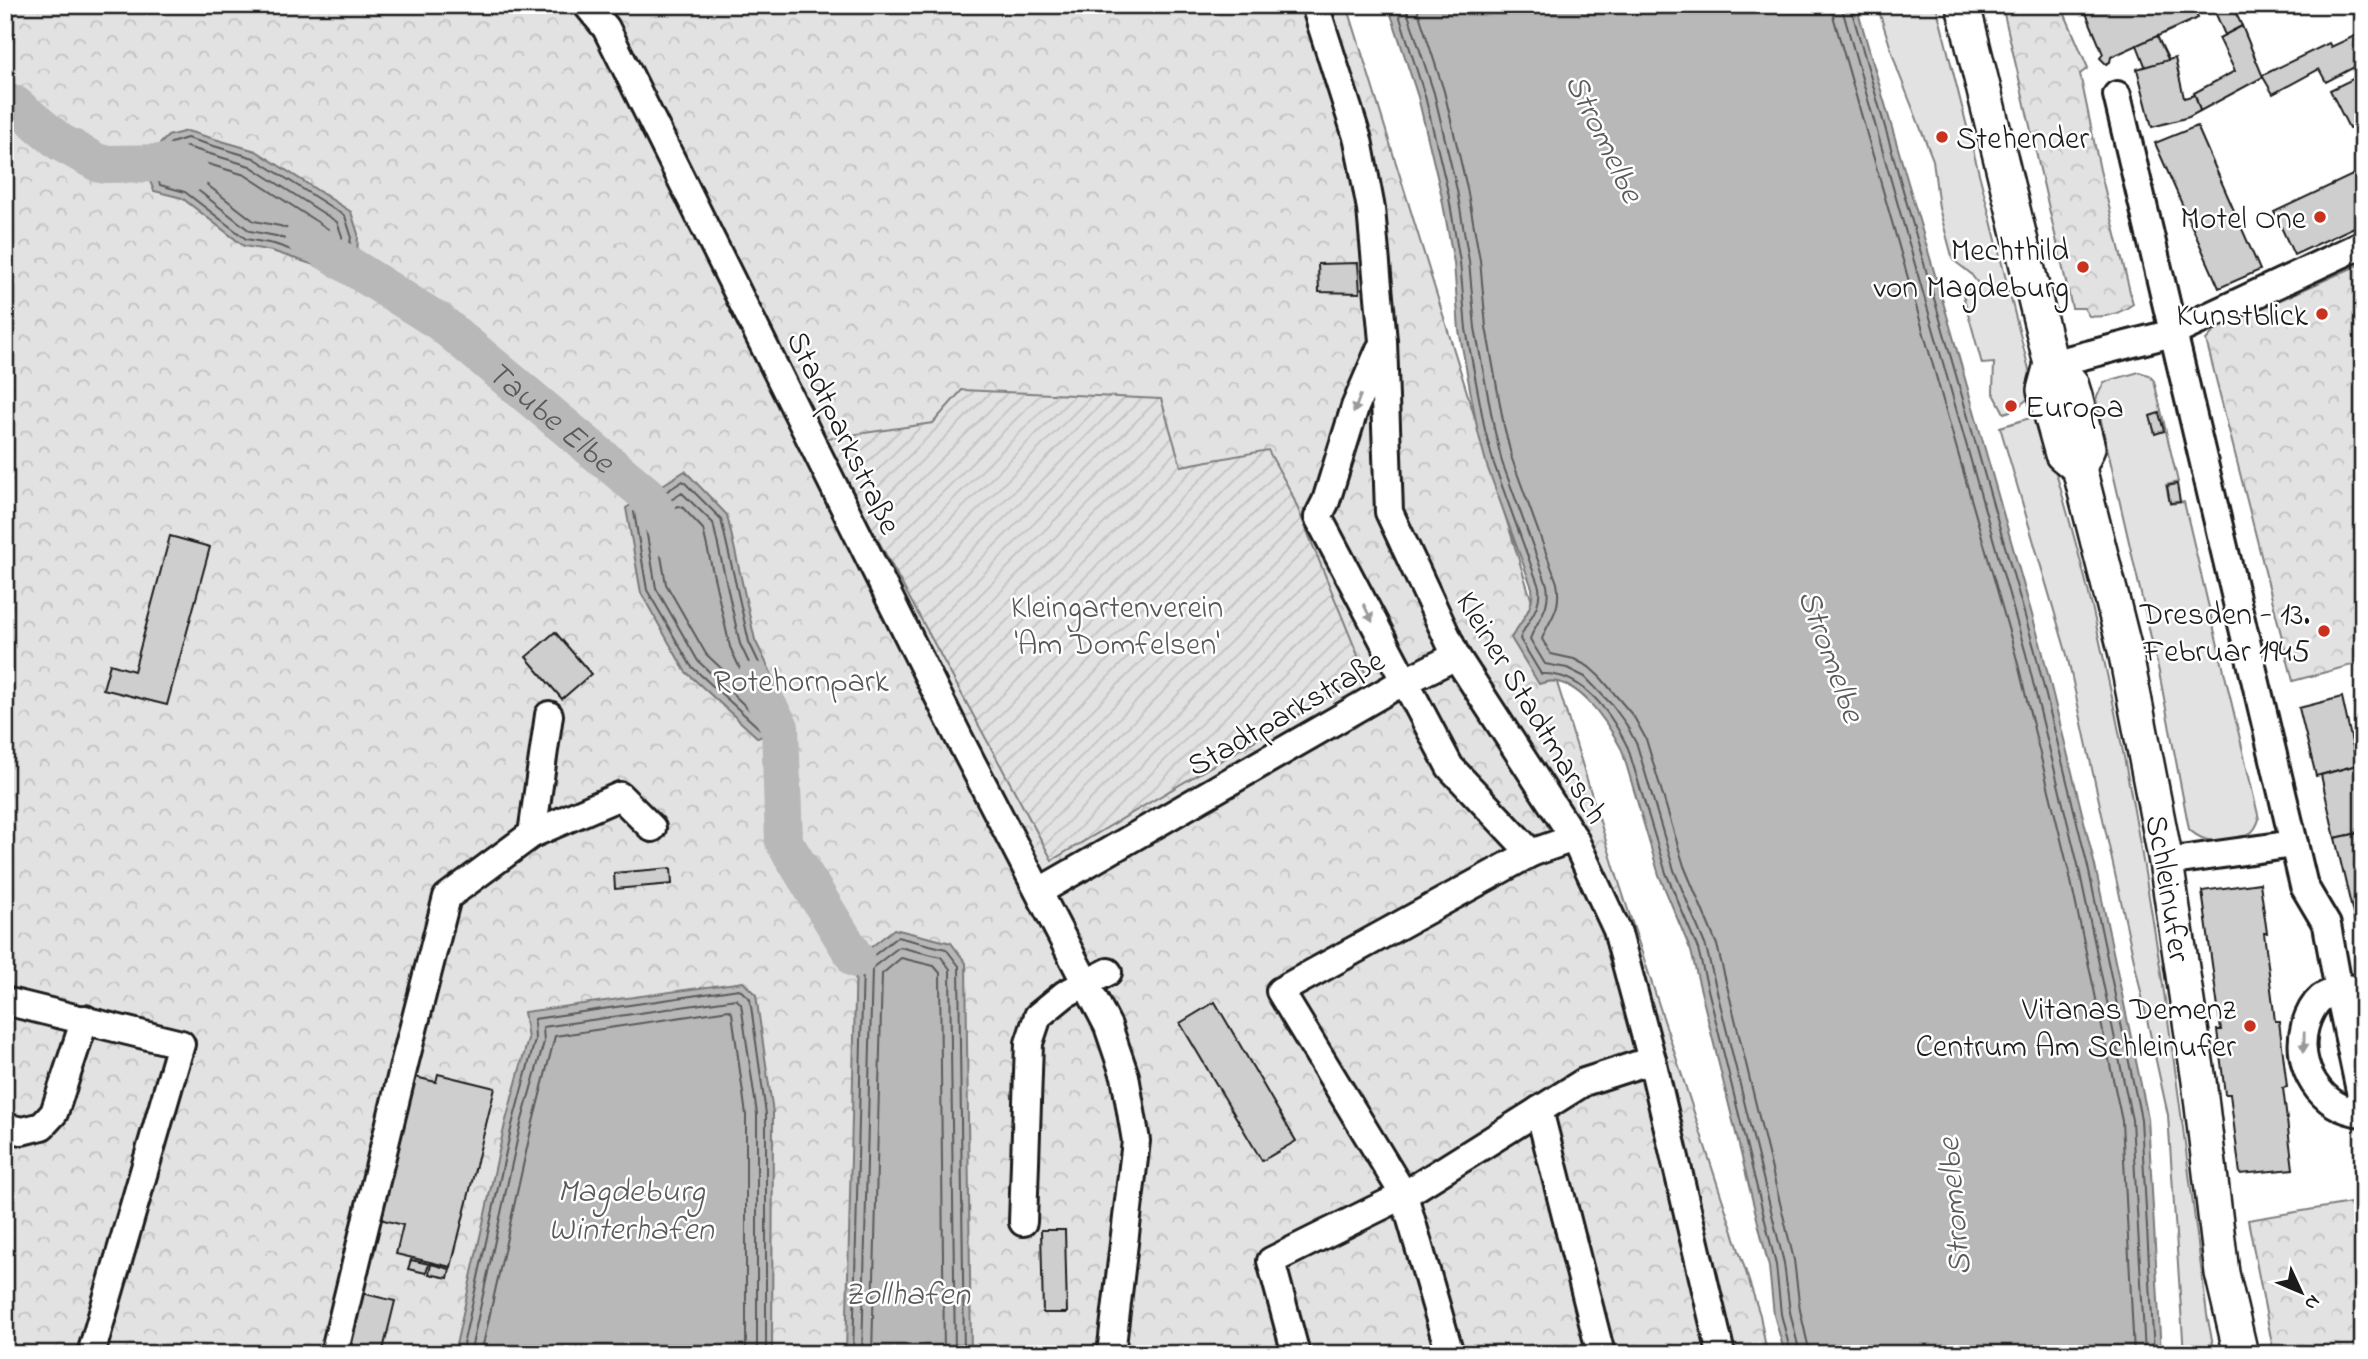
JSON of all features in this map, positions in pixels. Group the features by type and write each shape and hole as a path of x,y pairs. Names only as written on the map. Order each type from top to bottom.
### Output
{"main road":[{"name":"Schleinufer","path":"1963,5 2051,364 2071,383 2088,448 2079,468 2125,650 2166,862 2199,1080 2222,1273 2241,1354"}],"street":[{"name":"Stadtparkstraße","path":"587,5 606,28 959,738 1040,891 1097,978 1108,1026 1125,1076 1136,1141 1111,1354"},
{"name":"Kleiner Stadtmarsch","path":"1315,5 1358,140 1371,209 1383,341 1389,512 1456,656 1574,838 1617,930 1652,1060 1721,1354"},
{"path":"2118,95 2304,886 2327,925 2351,989 2363,1105"},
{"path":"2051,364 2173,333 2363,244"},
{"path":"1383,341 1355,407 1318,517 1450,768 1531,853"},
{"name":"Stadtparkstraße","path":"1040,891 1404,682 1456,656"},
{"path":"532,834 549,715"},
{"path":"334,1354 447,897 532,834 620,796 652,828"},
{"path":"1450,1354 1404,1195 1280,991 1531,853 1574,838"},
{"path":"2166,862 2294,844"},
{"path":"1023,1222 1029,1043 1038,1016 1065,993 1097,978"},
{"path":"2351,989 2318,1000 2309,1014 2303,1037 2304,1060 2312,1081 2325,1097 2342,1109 2363,1113"},
{"path":"5,1001 181,1044 91,1354"},
{"path":"5,1127 22,1132 42,1126 54,1113 85,1019"},
{"path":"1296,1354 1271,1261 1404,1195 1584,1082 1652,1060"},
{"path":"1539,1110 1601,1354"}],"green space":[{"name":"Rotehornpark","path":"5,5 1347,5 1615,870 1760,1315 1767,1354 5,1354"},
{"path":"1877,5 1936,5 2035,393 2014,410 2004,413 1993,392 1994,363 1982,364 1962,291 1980,286 1970,273 1953,260 1939,208 1933,160 1898,71"},
{"path":"2002,5 2061,5 2088,68 2080,74 2133,304 2118,313 2089,316 2084,308 2072,308"},
{"path":"2363,263 2363,662 2293,681 2206,340 2216,329"},
{"path":"2139,372 2149,375 2154,381 2178,482 2166,485 2170,504 2184,502 2259,819 2255,829 2238,840 2206,840 2189,829 2159,672 2096,399 2104,382"},
{"name":"Kleingartenverein 'Am Domfelsen'","path":"962,390 1161,399 1181,466 1268,450 1291,492 1366,675 1052,860 823,439 933,423"},
{"path":"2040,415 2089,594 2131,792 2160,966 2207,1315 2215,1354 2184,1354 2168,1115 2067,655 2000,427"},
{"path":"2363,1201 2363,1354 2274,1354 2248,1220"}],"water":[{"name":"Stromelbe","path":"1388,5 1856,5 2042,650 2095,866 2148,1118 2161,1354 1785,1354 1774,1315 1769,1267 1691,951 1659,875 1622,750 1599,713 1577,691 1552,681 1539,684 1511,638 1529,608 1532,588 1487,466 1478,432 1459,330 1454,263 1441,193 1418,97"},
{"path":"187,131 256,151 351,212 358,234 357,259 338,273 272,251 244,246 182,198 154,191 142,162 168,136"},
{"path":"685,471 727,515 755,640 786,703 780,727 758,738 685,671 641,593 626,508"},
{"name":"Zollhafen","path":"894,929 951,943 966,963 971,1354 846,1354 856,959"},
{"name":"Magdeburg Winterhafen","path":"743,982 756,995 773,1113 772,1354 454,1354 505,1124 528,1039 524,1012"}],"building":[{"path":"2077,5 2193,5 2198,18 2111,57 2106,64 2100,58 2103,54 2084,8"},
{"path":"2212,5 2232,5 2242,26 2225,35"},
{"path":"2242,26 2263,77 2200,111 2194,93 2235,71 2219,38"},
{"path":"2363,32 2363,69 2360,64 2326,82 2319,69 2273,94 2263,77 2329,43 2331,47"},
{"path":"2157,36 2169,61 2146,68 2137,45"},
{"path":"2175,58 2184,98 2195,95 2200,111 2189,117 2152,127 2137,69"},
{"name":"Motel One","path":"2363,74 2363,121 2349,128 2330,90"},
{"path":"2197,126 2260,270 2219,288 2155,143"},
{"name":"Motel One","path":"2363,170 2363,223 2294,255 2274,212"},
{"path":"1358,263 1360,293 1319,292 1318,264"},
{"path":"2159,413 2164,431 2155,434 2150,416"},
{"path":"2177,484 2180,502 2170,503 2167,486"},
{"path":"170,536 210,547 167,705 103,689 110,664 134,671"},
{"path":"555,632 591,674 562,699 526,657"},
{"path":"2342,697 2357,765 2316,776 2299,708"},
{"path":"2363,736 2363,763 2357,765 2352,741"},
{"path":"2357,765 2363,787 2363,832 2335,838 2321,775"},
{"path":"2363,832 2363,956 2335,838"},
{"path":"671,868 672,884 615,889 614,873"},
{"name":"Vitanas Demenz Centrum Am Schleinufer","path":"2260,883 2275,1021 2279,1021 2287,1087 2283,1088 2293,1169 2240,1174 2230,1094 2225,1094 2217,1030 2221,1030 2202,891"},
{"path":"1215,1002 1296,1141 1262,1161 1180,1023"},
{"path":"438,1074 495,1088 451,1267 396,1254 403,1225 376,1218 411,1076 436,1082"},
{"path":"1041,1230 1065,1230 1067,1313 1043,1313"},
{"path":"411,1260 429,1264 426,1273 408,1269"},
{"path":"431,1264 450,1269 448,1278 429,1274"},
{"path":"361,1293 395,1301 382,1354 346,1354"}],"waterway":[{"name":"Taube Elbe","path":"5,102 14,104 60,142 100,164 174,163 191,173"},
{"name":"Taube Elbe","path":"304,237 441,323 647,495 673,541"},
{"name":"Taube Elbe","path":"754,681 780,727 784,842 856,959"}],"place":[{"name":"Stehender","path":"1942,137"},
{"name":"Motel One","path":"2320,217"},
{"name":"Mechthild von Magdeburg","path":"2083,267"},
{"name":"Kunstblick","path":"2322,314"},
{"name":"Europa","path":"2011,406"},
{"name":"Dresden - 13. Februar 1945","path":"2324,631"},
{"name":"Vitanas Demenz Centrum Am Schleinufer","path":"2250,1026"}]}
